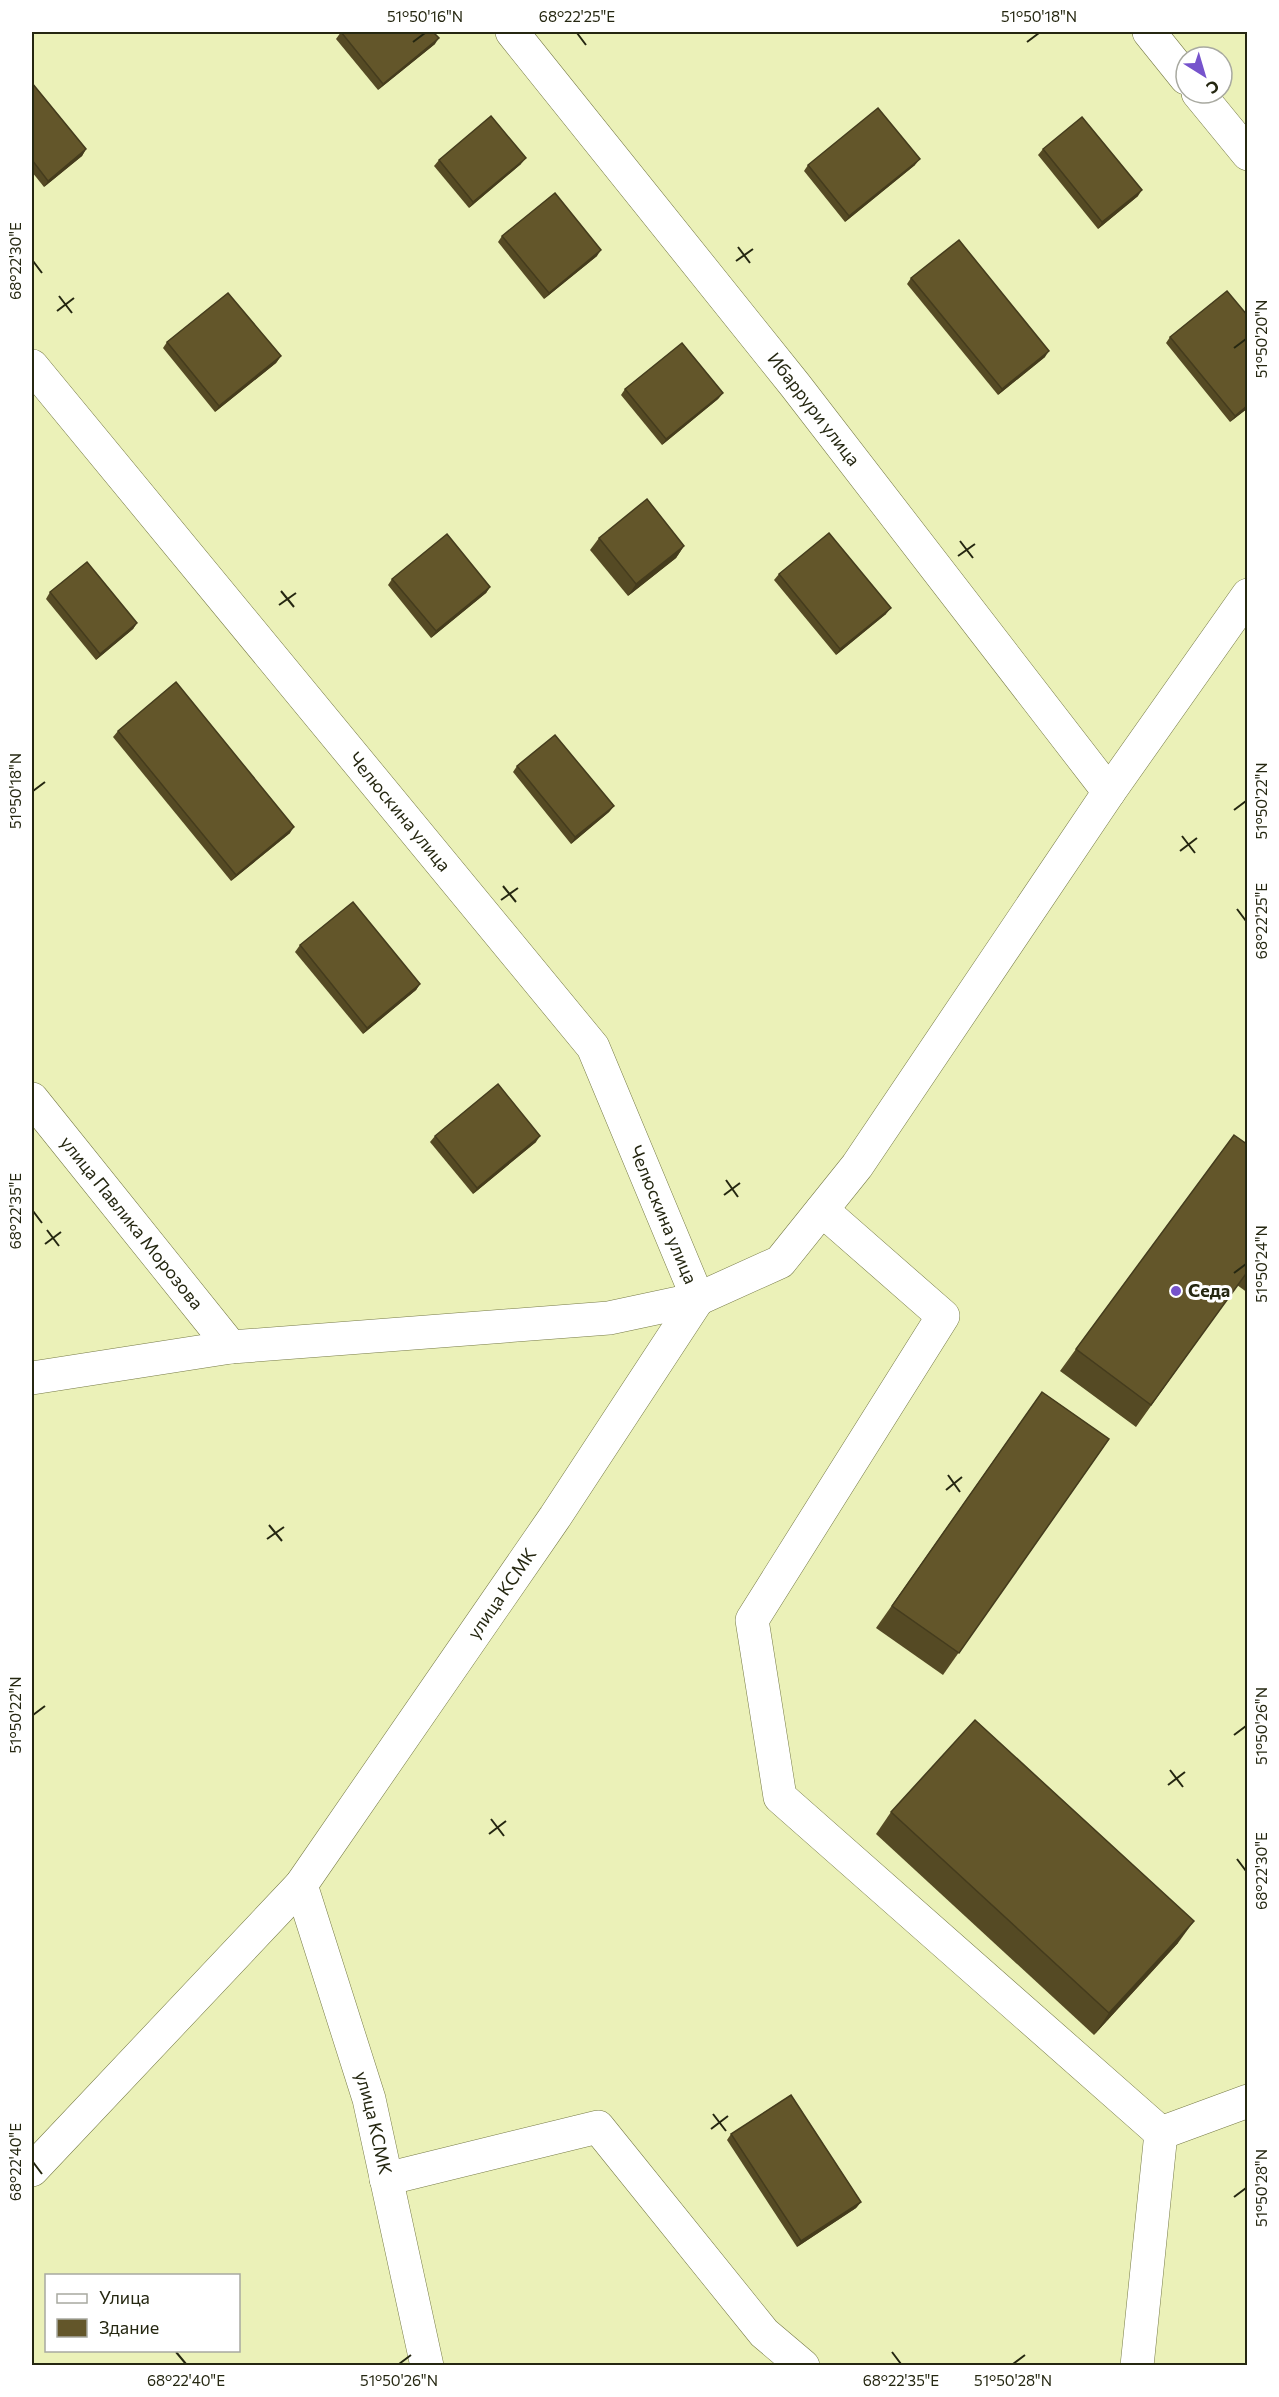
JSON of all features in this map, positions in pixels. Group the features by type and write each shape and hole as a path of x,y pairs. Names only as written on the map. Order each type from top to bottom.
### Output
{"street":[{"name":"Ибаррури улица","path":"512,32 795,385 1109,792"},
{"path":"1149,32 1174,63"},
{"path":"1208,105 1248,154"},
{"name":"Челюскина улица","path":"32,366 593,1047 698,1299"},
{"path":"32,1378 231,1347 609,1318 698,1299 780,1262 856,1166 1109,792 1248,595"},
{"name":"улица Павлика Морозова","path":"32,1099 231,1347"},
{"path":"822,1210 943,1316 752,1620 780,1797 1161,2133"},
{"name":"улица КСМК","path":"32,2169 301,1885 555,1517 698,1299"},
{"name":"улица КСМК","path":"301,1885 369,2099 427,2366"},
{"path":"1161,2133 1248,2101"},
{"path":"387,2179 598,2127 764,2333 803,2366"},
{"path":"1137,2366 1161,2133"}],"building":[{"path":"341,32 433,32 439,38 383,84"},
{"path":"32,83 86,149 48,181 32,160"},
{"path":"878,108 920,159 849,216 808,165"},
{"path":"491,116 526,158 473,202 439,160"},
{"path":"1082,117 1142,190 1102,222 1043,149"},
{"path":"555,193 601,250 549,293 502,236"},
{"path":"959,240 1049,351 1002,389 911,278"},
{"path":"1227,291 1248,316 1248,405 1235,416 1170,337"},
{"path":"228,293 281,356 219,406 167,342"},
{"path":"682,343 723,393 666,439 625,389"},
{"path":"647,499 684,546 636,584 599,538"},
{"path":"829,533 891,608 840,649 779,574"},
{"path":"447,534 490,587 436,631 392,579"},
{"path":"87,562 137,623 100,654 50,592"},
{"path":"176,682 294,827 236,875 118,731"},
{"path":"555,735 614,806 575,837 517,766"},
{"path":"353,902 420,984 367,1028 300,945"},
{"path":"498,1084 540,1136 477,1188 435,1136"},
{"path":"1234,1135 1248,1145 1248,1271 1151,1405 1076,1349"},
{"path":"1042,1392 1109,1439 959,1653 892,1606"},
{"path":"975,1720 1194,1921 1109,2013 891,1812"},
{"path":"791,2095 861,2202 801,2241 731,2134"}],"place":[{"name":"Седа","path":"1176,1291"}]}
